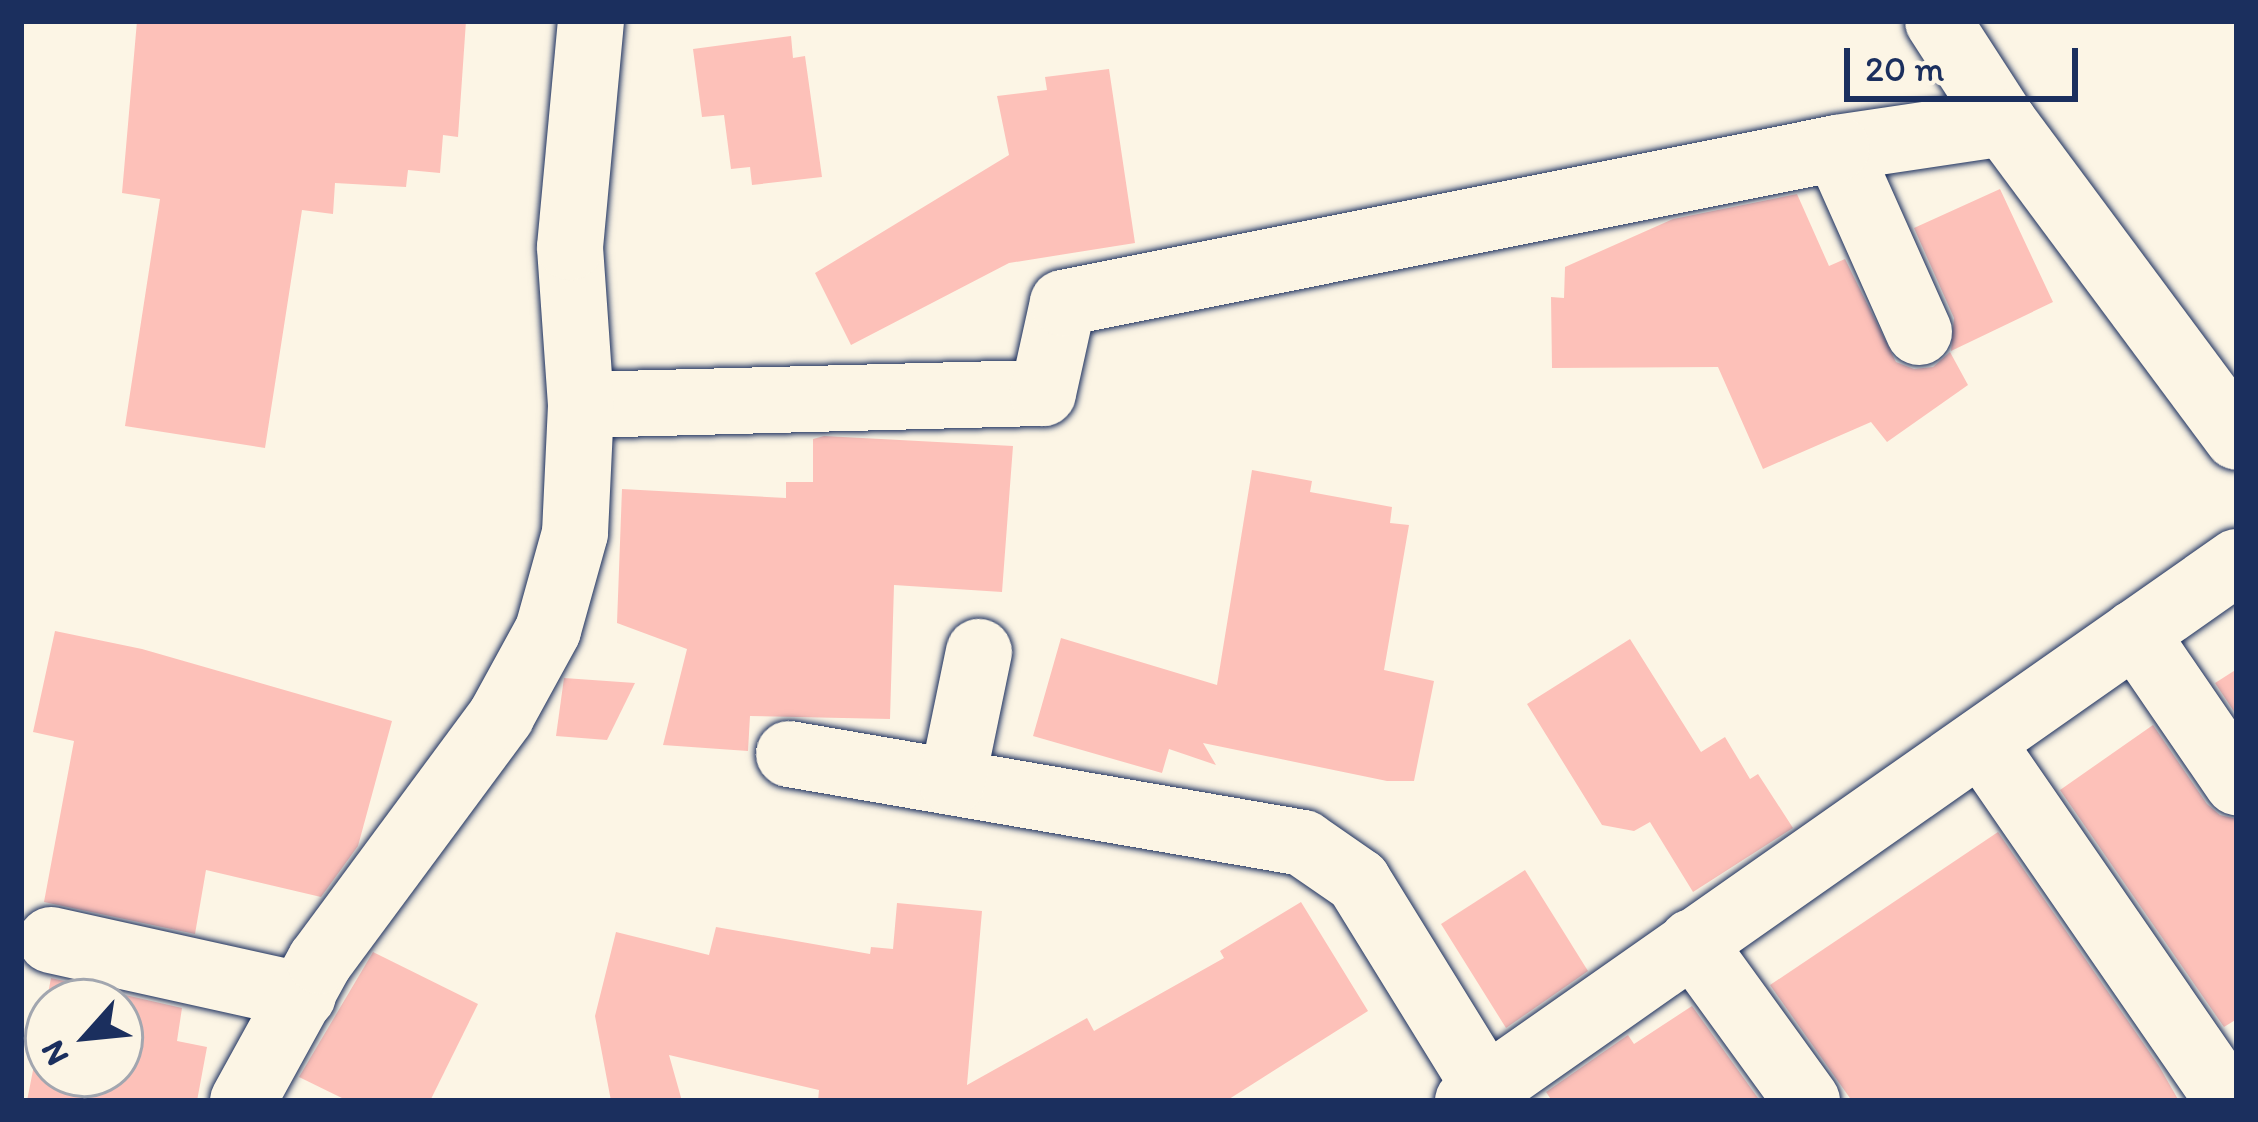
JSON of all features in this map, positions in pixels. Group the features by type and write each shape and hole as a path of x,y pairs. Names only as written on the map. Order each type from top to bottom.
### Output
{"street":[{"path":"244,1101 320,961 501,716 548,630 575,533 581,405 570,247 591,21"},
{"path":"1938,21 2004,123 2237,436"},
{"path":"581,405 1043,393 1063,303 1837,148 2004,123"},
{"path":"1837,148 1919,332"},
{"path":"789,754 1303,843 1358,881 1477,1094 2237,562"},
{"path":"2135,633 2237,782"},
{"path":"952,782 979,652"},
{"path":"1981,742 2229,1101"},
{"path":"52,940 303,996"},
{"path":"1692,942 1807,1101"}],"building":[{"path":"137,21 466,21 458,137 443,135 440,173 408,170 406,187 335,183 333,214 302,210 265,448 125,426 160,199 122,193"},
{"path":"791,36 793,58 805,56 822,177 752,185 750,167 731,169 724,115 702,117 693,49"},
{"path":"1109,69 1135,243 1009,263 851,345 815,273 1009,155 997,96 1047,90 1045,77"},
{"path":"2000,189 2053,302 1951,351 1954,318 1914,228"},
{"path":"1797,194 1829,266 1845,259 1896,362 1914,369 1933,367 1950,352 1968,385 1887,442 1871,422 1763,469 1718,367 1552,368 1551,297 1564,298 1565,267 1673,219"},
{"path":"813,439 1013,446 1002,592 894,585 890,719 750,716 748,751 663,745 687,649 617,623 622,489 786,498 786,482 813,482"},
{"path":"1252,470 1312,481 1310,492 1392,507 1390,523 1409,525 1384,670 1434,681 1414,781 1387,781 1203,743 1216,765 1169,749 1162,773 1033,736 1061,638 1217,685"},
{"path":"55,631 142,649 392,721 358,846 321,897 206,870 195,934 44,902 74,741 33,732"},
{"path":"1630,639 1701,752 1725,737 1750,779 1758,774 1793,828 1693,892 1650,822 1634,831 1602,825 1527,704"},
{"path":"2237,669 2237,716 2215,683"},
{"path":"564,678 635,683 607,740 556,736"},
{"path":"2153,725 2207,804 2220,815 2237,819 2237,1019 2224,1027 2060,790"},
{"path":"1998,832 2179,1101 1852,1101 1770,985"},
{"path":"1525,870 1588,971 1506,1028 1441,924"},
{"path":"1301,902 1368,1011 1226,1101 818,1101 819,1090 669,1055 682,1101 611,1101 595,1016 616,932 709,955 716,927 870,954 871,947 893,949 897,903 982,911 967,1085 1087,1018 1094,1031 1224,958 1220,951"},
{"path":"373,952 478,1004 430,1101 348,1101 299,1077"},
{"path":"144,999 182,1008 177,1041 207,1047 197,1101 27,1101 144,1098"},
{"path":"1692,1006 1758,1098 1546,1101 1550,1098 1546,1092 1628,1035 1634,1044"}]}
